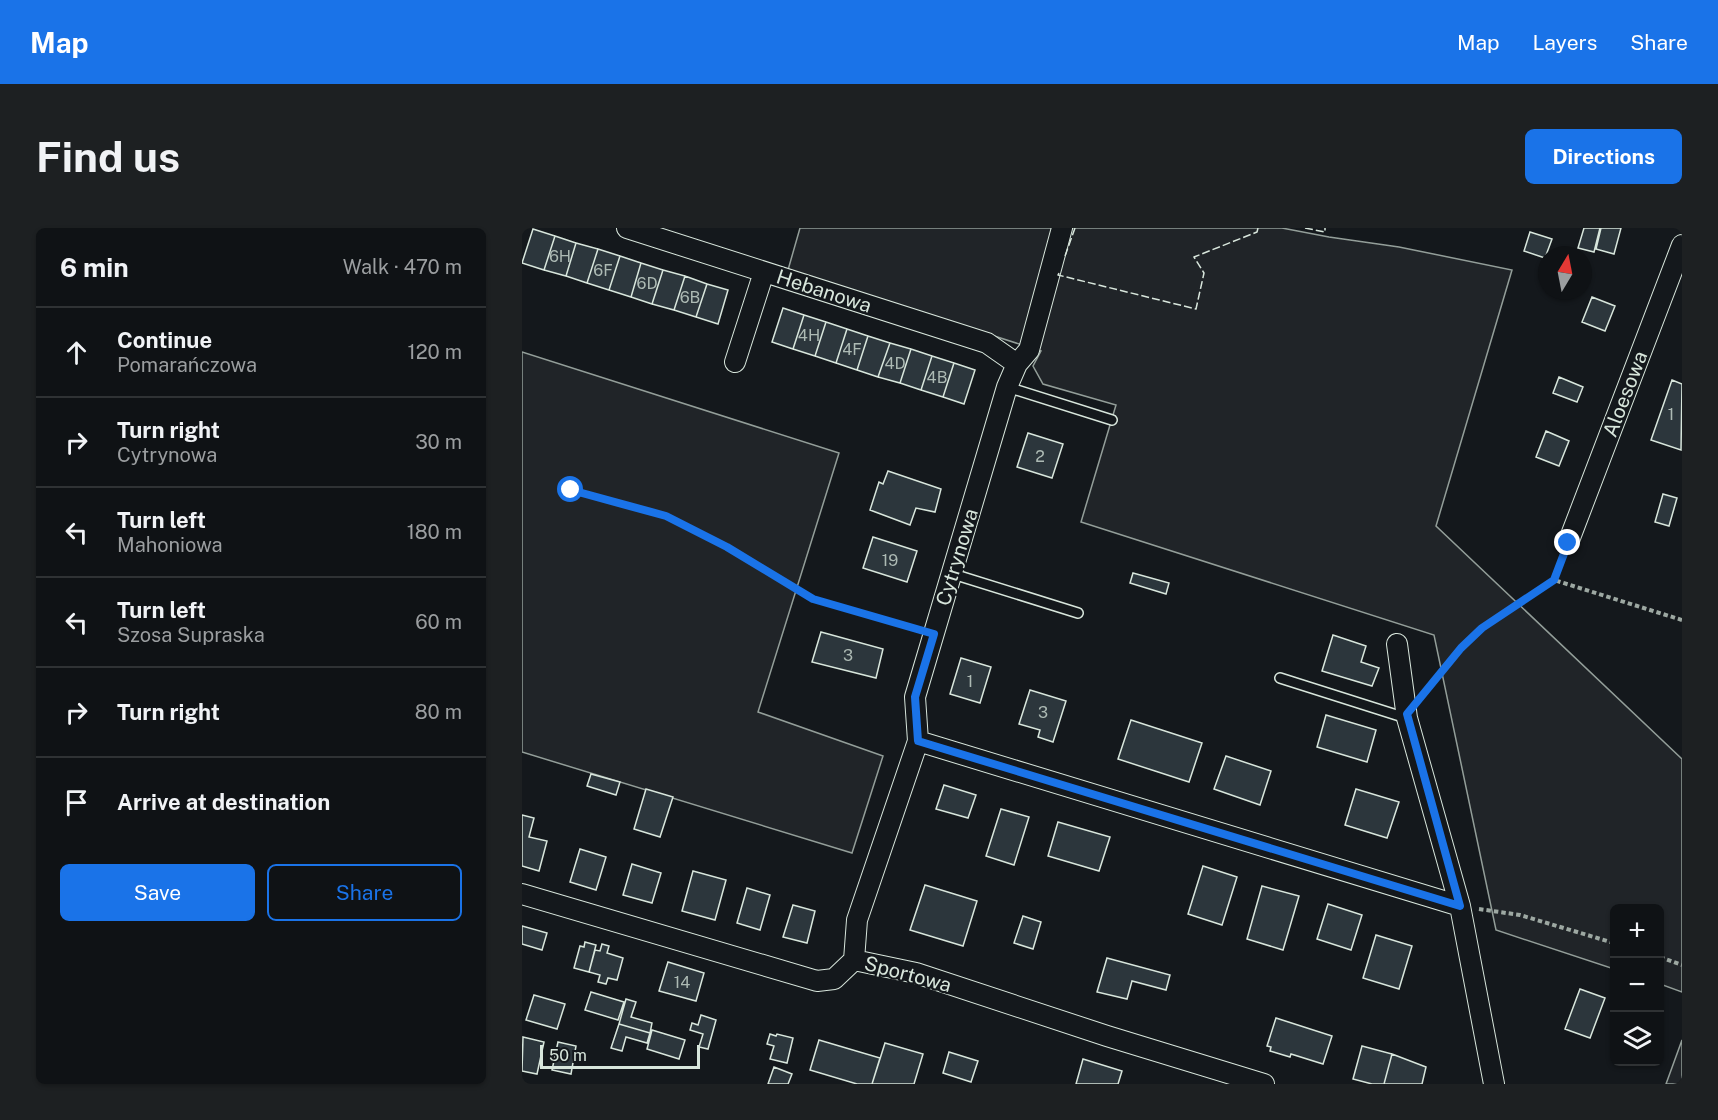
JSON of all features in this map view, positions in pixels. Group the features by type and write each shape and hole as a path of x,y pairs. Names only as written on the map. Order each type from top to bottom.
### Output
{"street":[{"name":"Hebanowa","path":"627,228 987,343 1017,364"},
{"name":"Cytrynowa","path":"854,960 857,920 918,741 915,697 1007,387 1017,364 1029,350 1062,228"},
{"name":"Aloesowa","path":"1568,543 1682,245"},
{"path":"735,362 764,272"},
{"path":"1397,644 1407,716 1460,906 1494,1084"},
{"path":"918,741 1460,906"},
{"name":"Sportowa","path":"522,894 817,981 834,979 854,960 916,973 1107,1036 1264,1084"}],"lane":[{"path":"1007,387 1112,420"},
{"path":"952,574 1078,613"},
{"path":"1280,678 1407,716"}],"path":[{"path":"571,490 666,516 727,547 813,599 934,634"},
{"path":"1407,716 1461,648 1482,628 1554,580 1568,543"},
{"path":"1554,580 1682,620"},
{"path":"1460,906 1520,915 1610,942"},
{"path":"1662,958 1682,965"}],"shaded area":[{"path":"800,228 1282,228 1399,247 1512,270 1436,526 1682,759 1682,992 1664,985 1664,904 1610,904 1610,968 1496,930 1434,635 1081,522 1116,405 1043,384 1033,366 1041,351 788,270"},
{"path":"522,352 839,453 758,712 883,756 852,853 522,752"},
{"path":"1682,1040 1682,1084 1666,1084"}],"building":[{"path":"1584,228 1600,228 1594,252 1592,246 1579,246"},
{"path":"1601,228 1621,228 1614,254 1596,249"},
{"path":"533,229 555,236 544,270 522,263"},
{"path":"1530,232 1552,239 1549,246 1538,246 1538,256 1524,251"},
{"path":"555,236 576,243 566,276 544,270"},
{"path":"576,243 598,249 587,283 566,276"},
{"path":"598,249 620,256 609,290 587,283"},
{"path":"620,256 641,263 631,297 609,290"},
{"path":"641,263 663,270 652,304 631,297"},
{"path":"663,270 685,276 674,310 652,304"},
{"path":"685,276 707,284 696,317 674,310"},
{"path":"707,284 728,290 718,324 696,317"},
{"path":"1592,297 1615,306 1605,331 1582,322"},
{"path":"783,308 804,315 793,349 772,342"},
{"path":"804,315 826,322 815,356 793,349"},
{"path":"826,322 847,329 836,363 815,356"},
{"path":"847,329 868,336 857,370 836,363"},
{"path":"868,336 890,343 878,377 857,370"},
{"path":"890,343 911,349 900,383 878,377"},
{"path":"911,349 932,356 921,390 900,383"},
{"path":"932,356 954,363 943,397 921,390"},
{"path":"954,363 975,370 964,404 943,397"},
{"path":"1559,377 1583,387 1577,402 1553,393"},
{"path":"1672,380 1682,384 1681,450 1651,440"},
{"path":"1546,431 1569,441 1559,466 1536,457"},
{"path":"1028,433 1063,444 1052,478 1017,467"},
{"path":"888,471 941,489 935,512 916,508 910,525 870,510 879,482 883,484"},
{"path":"1663,494 1677,498 1669,526 1655,522"},
{"path":"873,537 917,551 907,582 863,568"},
{"path":"1133,573 1169,583 1166,594 1130,583"},
{"path":"821,632 883,649 876,678 812,662"},
{"path":"1333,635 1366,646 1361,662 1379,668 1372,686 1322,671"},
{"path":"961,658 991,667 980,703 950,694"},
{"path":"1030,690 1066,701 1053,742 1038,737 1040,730 1019,724"},
{"path":"1326,715 1376,730 1367,762 1317,747"},
{"path":"1131,720 1202,743 1189,782 1118,759"},
{"path":"1226,756 1271,771 1260,805 1214,789"},
{"path":"591,774 620,782 616,795 587,786"},
{"path":"944,785 976,795 968,818 936,809"},
{"path":"646,789 673,797 660,837 634,829"},
{"path":"1356,789 1399,802 1387,838 1345,825"},
{"path":"1001,809 1029,817 1014,865 986,856"},
{"path":"522,815 534,818 529,837 547,841 539,871 522,866"},
{"path":"1058,822 1110,837 1099,871 1048,856"},
{"path":"580,849 606,857 596,890 570,882"},
{"path":"632,864 661,873 652,903 623,895"},
{"path":"1203,866 1237,877 1222,925 1188,914"},
{"path":"693,871 726,880 715,920 682,911"},
{"path":"925,885 977,901 963,946 910,930"},
{"path":"1262,886 1299,896 1283,950 1247,939"},
{"path":"747,888 770,895 760,930 737,923"},
{"path":"1328,904 1362,915 1351,950 1317,939"},
{"path":"793,905 815,911 807,943 783,937"},
{"path":"1023,916 1041,922 1033,949 1014,943"},
{"path":"522,926 547,933 542,950 522,944"},
{"path":"1376,935 1412,946 1399,989 1363,978"},
{"path":"585,942 596,945 589,972 574,968 580,946 584,947"},
{"path":"602,944 609,946 607,953 623,958 617,980 608,978 606,984 598,982 600,975 589,972 595,950 600,951"},
{"path":"1107,958 1170,975 1166,990 1132,981 1127,999 1097,992"},
{"path":"668,962 704,973 696,1001 659,991"},
{"path":"1580,989 1605,998 1590,1038 1565,1029"},
{"path":"591,992 624,1002 618,1020 585,1010"},
{"path":"534,995 565,1004 557,1029 526,1020"},
{"path":"626,999 636,1002 631,1017 652,1023 650,1033 619,1024"},
{"path":"701,1015 716,1020 708,1049 699,1047 703,1034 690,1030 692,1023 698,1025"},
{"path":"1276,1018 1332,1036 1323,1064 1291,1054 1290,1057 1270,1051 1271,1047 1267,1046"},
{"path":"619,1024 650,1033 647,1043 626,1037 622,1051 611,1048"},
{"path":"652,1030 685,1040 679,1059 647,1049"},
{"path":"770,1034 793,1038 787,1063 770,1059 774,1046 767,1044"},
{"path":"523,1037 544,1042 537,1074 522,1071"},
{"path":"819,1040 880,1058 872,1084 857,1084 810,1070"},
{"path":"558,1042 576,1046 571,1074 552,1070"},
{"path":"885,1043 923,1054 914,1084 872,1084"},
{"path":"1362,1046 1392,1054 1384,1084 1372,1084 1353,1079"},
{"path":"949,1052 978,1061 971,1082 943,1073"},
{"path":"1392,1054 1426,1067 1422,1084 1384,1084"},
{"path":"1083,1059 1122,1071 1118,1084 1076,1084"},
{"path":"774,1067 792,1074 788,1084 768,1084"}],"fence":[{"path":"1065,256 1075,228"},
{"path":"1059,273 1058,275 1196,309 1204,273 1194,257 1257,232 1258,228"},
{"path":"1305,228 1325,232 1325,228"}],"route":[{"path":"571,490 666,516 727,547 813,599 934,634 915,697 918,741 1460,906 1407,714 1461,648 1482,628 1554,580 1568,543"}]}
